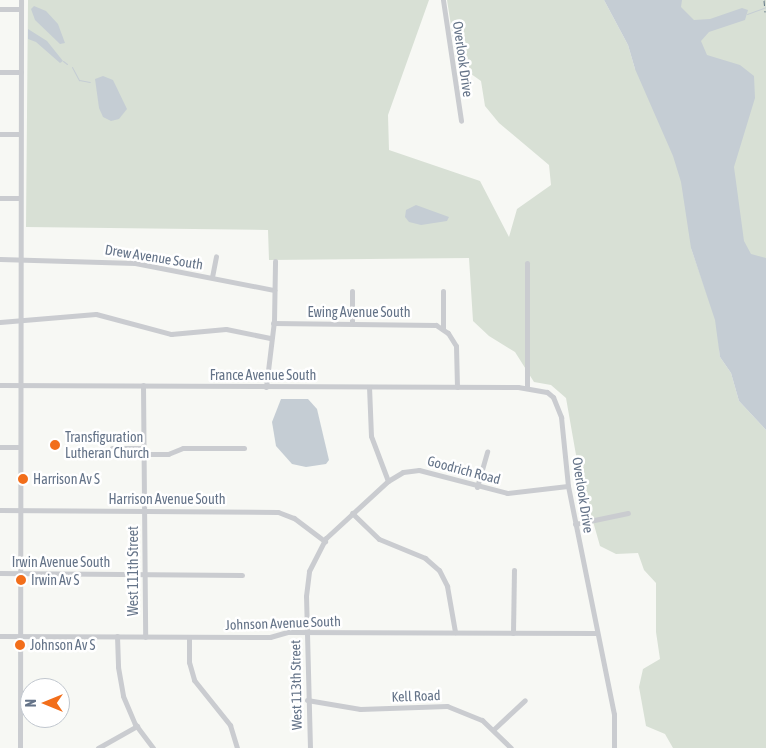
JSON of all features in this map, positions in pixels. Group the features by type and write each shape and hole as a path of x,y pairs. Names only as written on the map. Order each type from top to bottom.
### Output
{"street":[{"path":"20,748 18,322 21,0"},
{"name":"Overlook Drive","path":"443,0 461,120"},
{"path":"0,9 21,9"},
{"path":"0,72 21,72"},
{"path":"0,134 20,134"},
{"path":"0,198 20,198"},
{"path":"212,277 216,256"},
{"name":"Drew Avenue South","path":"0,259 110,260 212,277 274,290"},
{"path":"266,387 273,323 275,260"},
{"path":"527,263 527,388"},
{"path":"352,291 352,323"},
{"path":"443,291 443,329 456,346 457,387"},
{"path":"0,322 96,314 171,334 226,329 270,338"},
{"name":"Ewing Avenue South","path":"273,323 428,324 443,329"},
{"name":"France Avenue South","path":"0,385 527,388"},
{"name":"West 111th Street","path":"143,386 144,637"},
{"path":"369,387 371,436 388,482"},
{"name":"Overlook Drive","path":"527,388 547,392 557,405 563,428 568,486 614,714 614,748"},
{"path":"0,447 18,447"},
{"path":"112,448 168,454 183,448 244,448"},
{"path":"477,487 487,451"},
{"name":"Goodrich Road","path":"388,482 403,472 419,470 477,487 520,493 568,486"},
{"name":"West 113th Street","path":"310,748 306,632 309,571 325,540 352,513 388,482"},
{"name":"Harrison Avenue South","path":"0,510 278,512 294,518 325,540"},
{"path":"352,513 379,539 417,554 439,570 447,586 454,632"},
{"path":"575,524 628,513"},
{"path":"513,633 514,570"},
{"name":"Irwin Avenue South","path":"0,573 242,575"},
{"name":"Johnson Avenue South","path":"0,636 270,637 288,632 597,633"},
{"path":"117,636 120,682 137,726 153,748"},
{"path":"189,637 189,662 194,680 230,724 237,748"},
{"name":"Kell Road","path":"307,700 360,709 446,706 471,714 494,730 511,748"},
{"path":"494,730 525,700"},
{"path":"98,748 137,726"}],"shaded area":[{"path":"28,0 429,0 388,115 389,150 480,181 509,237 517,209 551,185 549,165 499,123 485,106 481,81 457,64 447,0 604,0 628,45 635,69 656,0 766,0 766,382 691,248 717,323 720,357 731,373 739,401 766,430 766,748 673,748 665,734 646,726 639,687 643,669 660,659 656,632 656,583 644,570 638,553 616,554 600,546 579,472 566,398 551,385 534,382 515,352 489,336 473,321 469,258 269,260 268,230 26,227"},
{"path":"604,0 682,0 681,7 694,20 710,19 742,8 748,10 745,20 709,32 701,41 707,55 740,65 754,76 755,98 734,167 744,241 751,254 766,258 766,430 739,401 731,373 720,357 715,320 691,248 681,182 673,156 635,69 628,45"},
{"path":"34,6 46,11 58,24 65,43 60,44 35,20 31,9"},
{"path":"28,29 47,41 63,61 60,63 36,42 28,39"},
{"path":"103,76 113,80 127,109 119,119 111,121 103,117 99,108 95,79"},
{"path":"416,205 449,217 447,221 421,225 409,222 405,217 406,210"},
{"path":"281,399 308,399 317,409 329,460 326,464 306,467 292,464 276,446 272,422"}],"waterway":[{"path":"747,14 766,7"},
{"path":"63,61 67,64"},
{"path":"72,67 79,80 90,82"}],"ferry route":[{"path":"764,0 765,12"}],"place":[{"name":"Transfiguration Lutheran Church","path":"55,445"},
{"name":"Harrison Av S","path":"23,479"},
{"name":"Irwin Av S","path":"21,580"},
{"name":"Johnson Av S","path":"20,645"}]}
